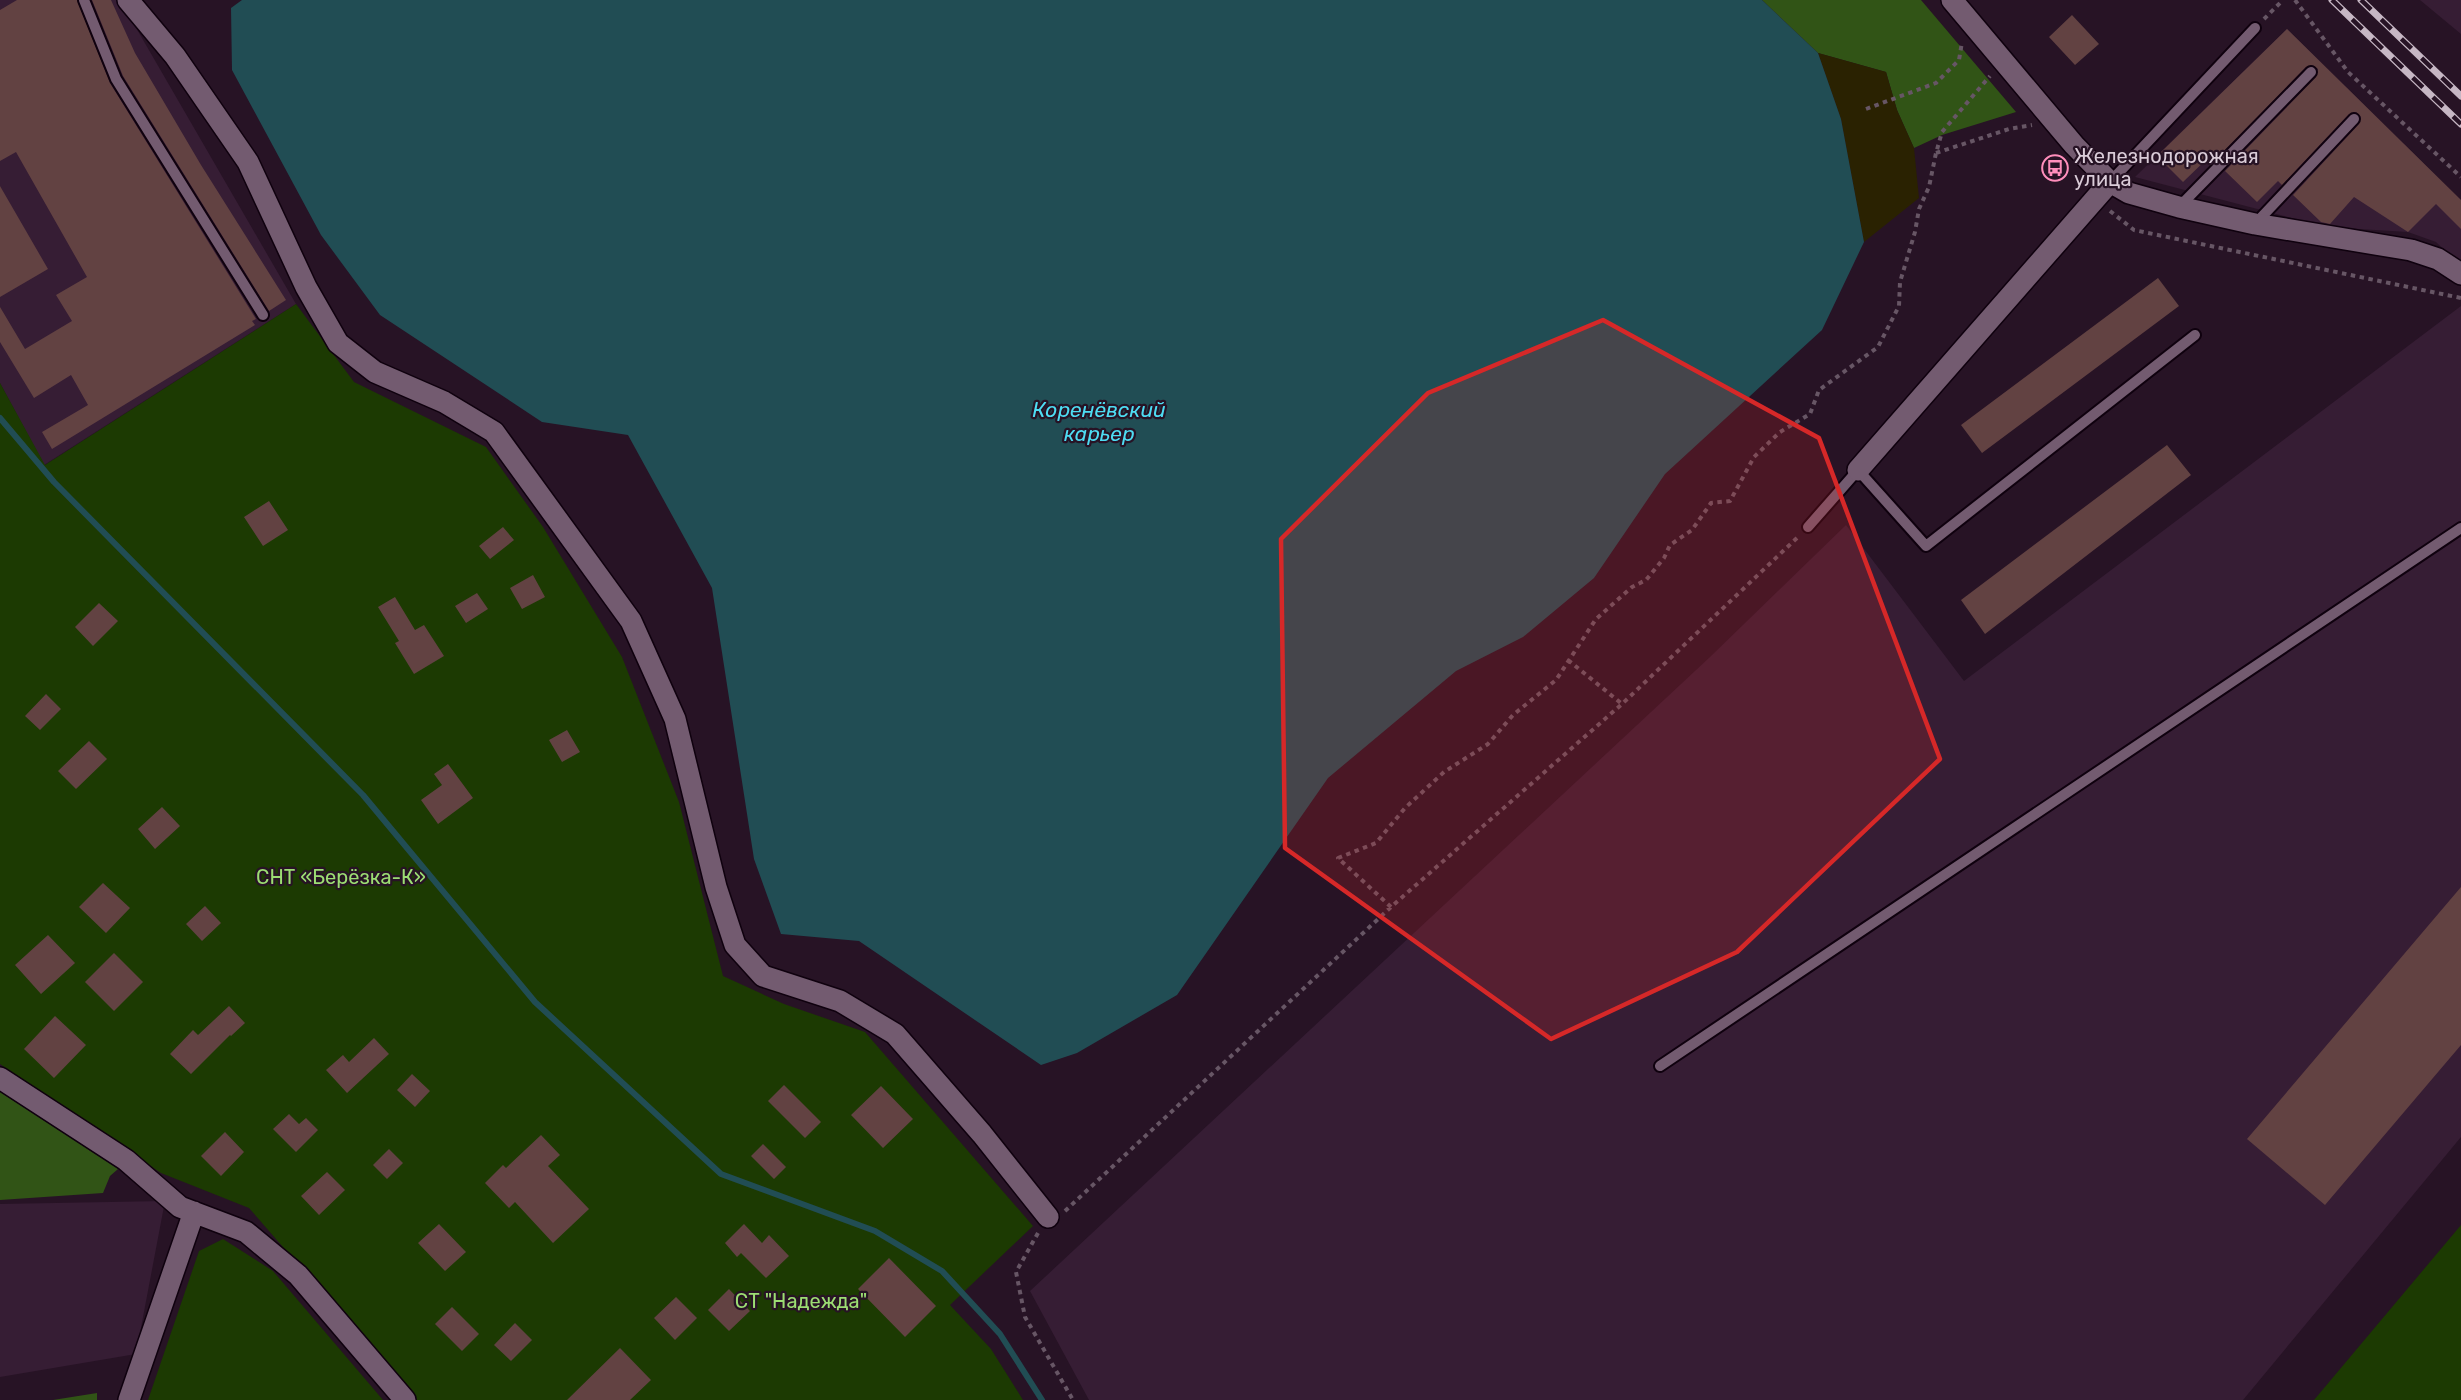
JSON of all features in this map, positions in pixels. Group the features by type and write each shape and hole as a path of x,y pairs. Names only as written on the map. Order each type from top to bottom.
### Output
{"street":[{"path":"128,0 175,56 248,162 306,287 338,343 375,372 444,402 494,432 632,621 675,719 716,887 735,945 763,976 840,1001 894,1034 982,1134 1048,1217"},
{"path":"1952,0 2074,145 2110,182 2129,193 2255,224 2411,250 2439,259 2461,274"},
{"path":"1858,470 2110,182"},
{"path":"0,1078 126,1160 180,1207 246,1232 298,1275 405,1400"},
{"path":"129,1400 194,1212"}],"lane":[{"path":"84,0 116,79 262,315"},
{"path":"2110,182 2255,28"},
{"path":"2179,207 2311,72"},
{"path":"2255,224 2354,119"},
{"path":"1808,527 1858,470 1926,546 2195,335"},
{"path":"1660,1066 2461,528"}],"path":[{"path":"2255,28 2283,0"},
{"path":"2295,0 2348,72 2461,177"},
{"path":"1866,109 1936,83 1959,60 1964,35"},
{"path":"1391,907 1338,858 1376,843 1406,808 1444,772 1488,744 1513,715 1557,680 1596,619 1632,587 1646,580 1664,558 1670,545 1692,530 1711,503 1730,501 1754,457 1780,432 1810,414 1819,390 1878,347 1899,306 1900,282 1915,232 1919,209 1929,187 1935,153 1942,132 1994,71"},
{"path":"1935,153 2009,129 2039,124"},
{"path":"2095,200 2133,230 2461,298"},
{"path":"1073,1400 1025,1317 1016,1272 1048,1217 1067,1211 1391,907 1622,704 1808,527"},
{"path":"1568,660 1622,704"}],"highlighted area":[{"path":"1603,320 1819,438 1940,759 1737,952 1551,1039 1285,848 1281,539 1428,393"}],"shaded area":[{"path":"0,0 118,0 296,304 44,465 0,383"},
{"path":"2420,0 2461,0 2461,34"},
{"path":"2287,29 2461,200 2461,266 2436,242 2408,232 2326,227 2135,177"},
{"path":"2461,306 2461,1137 2243,1400 1089,1400 1030,1291 1710,657 1846,525 1964,681"},
{"path":"165,1201 136,1354 0,1377 0,1204"}],"green space":[{"path":"1762,0 1921,0 2016,112 1942,135 1914,148 1897,110 1886,72 1818,53"},
{"name":"СНТ «Берёзка-К»","path":"296,304 354,382 486,447 543,527 622,657 679,802 723,976 784,1004 865,1032 1033,1226 950,1305 991,1349 1023,1400 416,1400 249,1208 161,1173 0,1064 0,383 45,465"},
{"path":"0,1092 118,1169 110,1176 103,1193 0,1200"},
{"path":"2461,1225 2461,1400 2314,1400"},
{"path":"223,1239 273,1271 383,1400 148,1400 199,1251"},
{"path":"97,1393 97,1400 53,1400"}],"sand":[{"path":"1818,53 1886,72 1897,110 1914,148 1919,198 1864,242 1841,119"}],"water":[{"name":"Коренёвский карьер","path":"242,0 1762,0 1818,53 1841,119 1864,242 1822,330 1665,474 1594,578 1523,637 1456,671 1328,778 1177,995 1077,1053 1041,1065 859,941 781,934 754,859 712,588 628,435 542,422 380,315 321,235 232,70 231,8"}],"building":[{"path":"17,0 77,0 110,83 256,319 252,321 255,325 52,449 42,432 88,405 71,375 34,398 0,342 0,307 25,349 72,321 56,295 87,277 16,152 0,161 0,10"},
{"path":"92,0 111,0 135,53 201,165 286,300 269,311 123,76"},
{"path":"2072,15 2099,44 2075,65 2049,37"},
{"path":"2287,29 2461,200 2461,229 2436,204 2408,232 2354,197 2330,224 2321,222 2293,195 2359,124 2361,117 2356,112 2349,114 2282,185 2278,181 2257,202 2225,171 2316,77 2318,69 2312,65 2306,67 2214,161 2210,156 2183,182 2157,156"},
{"path":"0,186 48,269 0,297"},
{"path":"2158,278 2179,306 1982,453 1961,425"},
{"path":"2167,445 2191,475 1985,634 1961,600"},
{"path":"269,501 288,530 263,546 244,517"},
{"path":"503,527 514,540 490,559 479,546"},
{"path":"533,575 545,597 522,609 510,588"},
{"path":"477,593 488,609 466,623 455,606"},
{"path":"395,597 415,630 424,625 444,656 414,674 395,643 399,641 378,607"},
{"path":"99,603 118,621 93,646 75,627"},
{"path":"46,694 61,709 40,730 25,716"},
{"path":"567,730 580,752 562,762 549,740"},
{"path":"89,741 107,759 76,789 58,771"},
{"path":"448,764 473,798 438,824 421,800 442,785 434,774"},
{"path":"162,807 180,826 155,849 138,829"},
{"path":"103,883 130,908 106,933 79,907"},
{"path":"2461,887 2461,1045 2325,1205 2247,1139"},
{"path":"205,906 221,923 202,941 186,924"},
{"path":"48,935 75,963 41,994 15,965"},
{"path":"114,953 143,982 114,1011 85,982"},
{"path":"229,1006 245,1023 191,1074 170,1054 193,1030 198,1035"},
{"path":"55,1016 86,1045 54,1078 24,1049"},
{"path":"374,1038 389,1054 347,1093 326,1070 343,1055 349,1062"},
{"path":"412,1074 430,1091 415,1107 397,1090"},
{"path":"784,1085 821,1122 805,1138 768,1101"},
{"path":"881,1086 913,1119 883,1148 851,1115"},
{"path":"289,1114 299,1124 306,1118 318,1130 296,1152 273,1129"},
{"path":"225,1132 244,1152 221,1176 201,1156"},
{"path":"541,1135 560,1155 548,1166 589,1209 553,1243 515,1202 509,1208 485,1183 503,1165 506,1168"},
{"path":"763,1144 786,1167 774,1179 751,1156"},
{"path":"389,1149 403,1163 387,1179 373,1165"},
{"path":"327,1172 345,1190 319,1215 301,1196"},
{"path":"439,1224 466,1252 445,1271 418,1243"},
{"path":"744,1224 762,1243 769,1235 789,1256 766,1278 741,1253 737,1257 725,1243"},
{"path":"889,1258 936,1306 905,1337 858,1289"},
{"path":"729,1289 750,1311 729,1331 708,1310"},
{"path":"676,1297 697,1318 675,1340 654,1318"},
{"path":"452,1307 479,1334 462,1351 435,1324"},
{"path":"515,1323 532,1340 511,1361 494,1345"},
{"path":"620,1348 651,1380 630,1400 567,1400"}],"waterway":[{"path":"0,418 54,482 363,795 535,1002 721,1174 875,1231 942,1271 1000,1334 1042,1400"}],"railway":[{"path":"2332,0 2461,124"},
{"path":"2361,0 2461,96"}],"place":[{"name":"Железнодорожная улица","path":"2055,168"}],"park label":[{"name":"СТ \"Надежда\"","path":"801,1301"}]}
